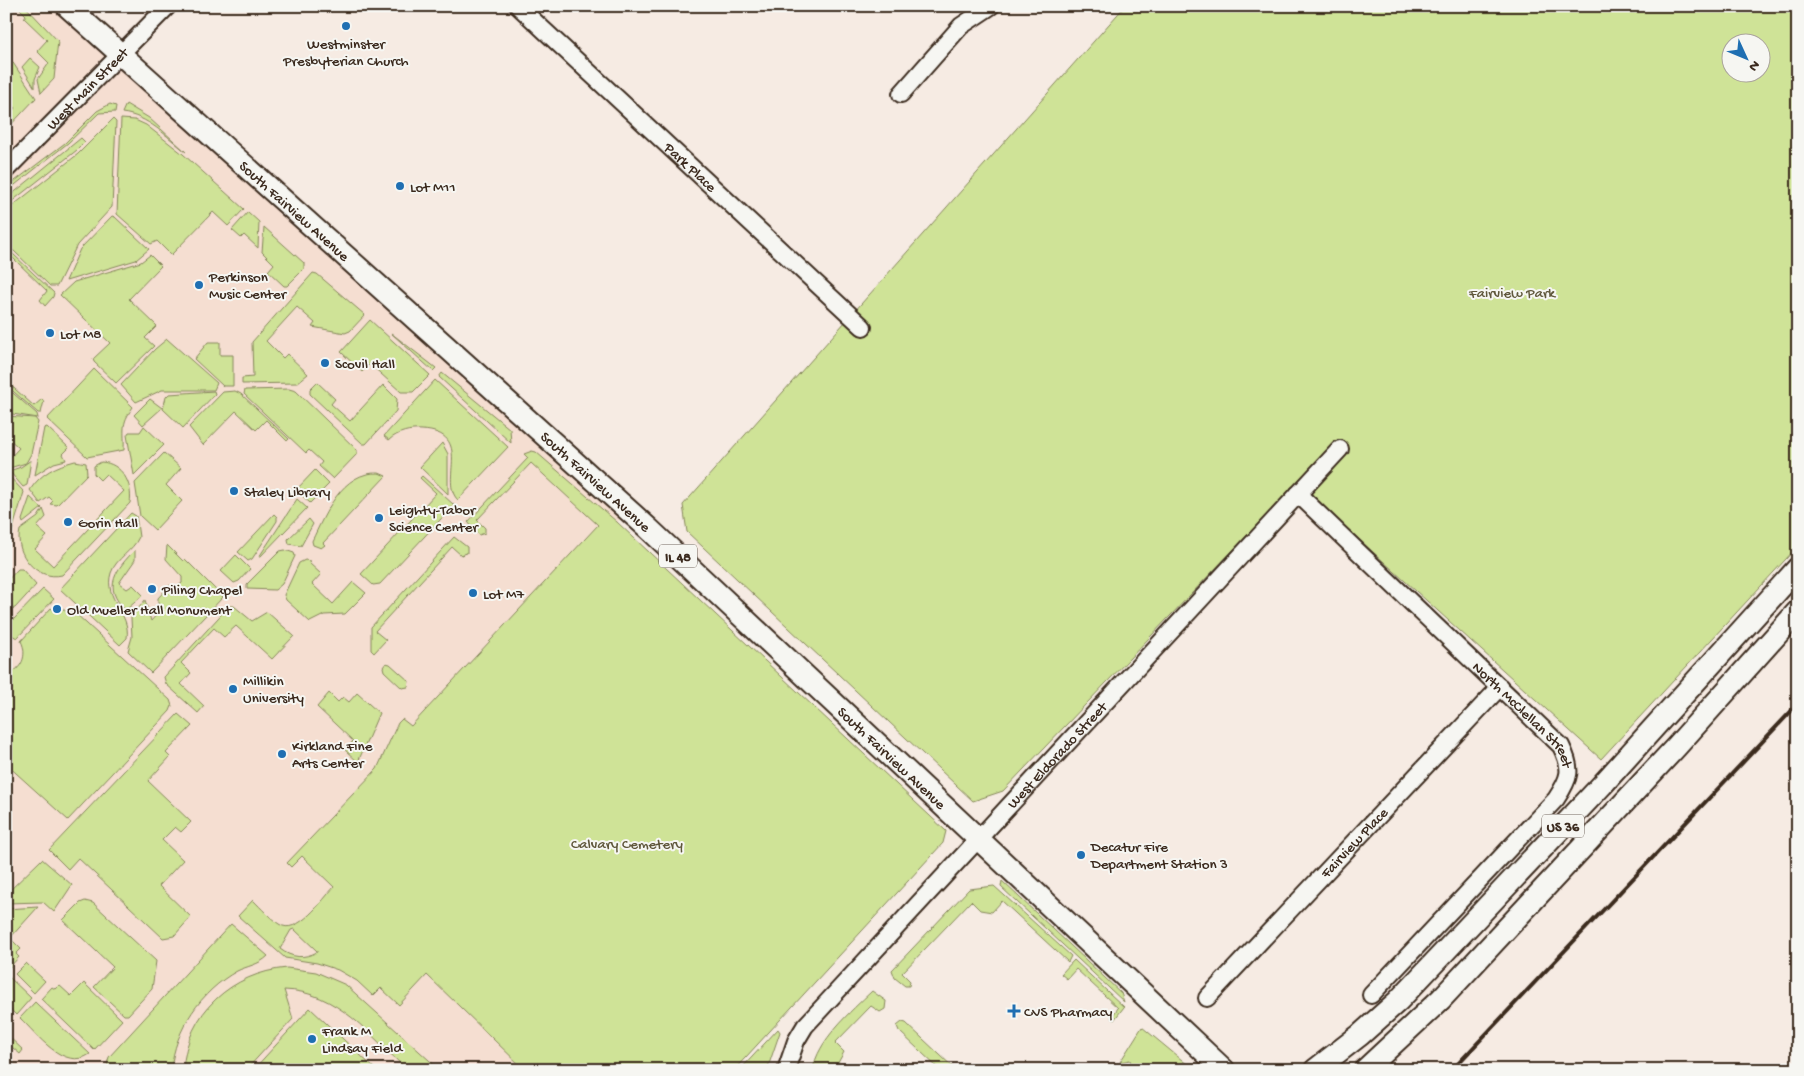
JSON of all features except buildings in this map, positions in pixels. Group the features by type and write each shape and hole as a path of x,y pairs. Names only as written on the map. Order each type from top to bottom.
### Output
{"main road":[{"name":"South Fairview Avenue","path":"67,6 648,528 980,838 1224,1070"},
{"name":"US 36","path":"1315,1070 1360,1035 1398,1001 1602,785 1798,568"},
{"name":"US 36","path":"1365,1070 1448,992 1676,747 1798,611"}],"street":[{"name":"West Main Street","path":"6,170 121,56 168,6"},
{"name":"Park Place","path":"518,6 863,327"},
{"path":"901,94 961,26 991,6"},
{"name":"West Eldorado Street","path":"786,1070 796,1041 805,1026 1340,450"},
{"name":"North McClellan Street","path":"1298,494 1561,746 1570,763 1567,782 1556,799 1371,995"},
{"name":"Fairview Place","path":"1208,998 1500,686"}],"shaded area":[{"name":"Millikin University","path":"6,6 67,6 626,513 302,856 527,1070 6,1070"}],"green space":[{"path":"17,6 25,6 58,41 54,79 41,93 38,79 49,63 37,51 47,40 24,18 26,15"},
{"name":"Fairview Park","path":"1125,6 1798,6 1798,546 1601,759 1297,483 1003,791 973,801 687,532 683,505"},
{"path":"6,52 36,98 6,130 6,118 15,108 6,99"},
{"path":"30,58 40,67 35,79 35,88 22,67"},
{"path":"110,104 116,106 115,112 99,113 68,143 6,192 6,188 65,143 97,111"},
{"path":"126,104 149,118 186,152 148,122 122,113"},
{"path":"113,119 116,122 112,207 77,245 57,286 50,286 14,251 6,248 6,211 78,154"},
{"path":"121,119 135,120 146,125 183,154 244,209 228,226 213,212 171,255 157,241 151,244 117,214"},
{"path":"81,138 85,142 77,150 6,206 6,199"},
{"path":"248,212 259,222 258,248 244,235 241,238 232,230"},
{"path":"112,216 149,249 136,260 66,281 80,249"},
{"path":"264,227 304,263 304,269 287,286 284,286 268,271 274,264 262,252"},
{"path":"6,251 12,253 54,293 45,306 40,300 47,291 13,258 6,264"},
{"path":"150,255 161,266 129,299 157,326 145,338 154,346 116,383 93,359 110,343 60,295 74,282 141,262"},
{"path":"313,273 317,274 365,315 350,331 345,333 312,327 315,323 297,307 266,341 283,358 287,354 308,374 297,383 242,384 242,378 253,377 252,342"},
{"path":"370,320 430,375 413,392 401,392 370,364 362,372 341,352"},
{"path":"391,333 436,368 433,371"},
{"path":"167,339 217,383 214,390 162,390 136,402 121,385"},
{"path":"208,342 220,342 220,355 233,355 233,386 223,386 194,359"},
{"path":"94,369 133,407 126,418 124,450 87,457 47,419"},
{"path":"442,373 510,429 511,443 439,377"},
{"path":"435,380 508,447 458,500 453,492 451,448 447,440 438,433 422,430 404,432 389,440 384,436"},
{"path":"6,381 34,406 42,399 44,401 41,413 38,413 6,385"},
{"path":"317,382 335,399 331,404 350,421 383,385 397,399 396,411 366,444 363,444 310,394 310,389"},
{"path":"6,387 37,414 38,418 6,413"},
{"path":"289,389 296,391 357,450 357,454 333,479 319,466 322,462 309,450 306,453 244,394 245,390"},
{"path":"214,391 215,394 183,428 163,409 166,397 169,394"},
{"path":"235,391 241,394 289,439 287,441 266,420 256,430 236,411 203,445 189,427 223,392"},
{"path":"150,399 162,408 143,425 134,415"},
{"path":"6,416 35,418 38,422 31,454 26,463 6,469 6,462 19,448 6,436"},
{"path":"144,426 164,445 134,475 127,435 129,432 140,432"},
{"path":"47,427 69,448 63,454 66,460 54,463 35,475 44,428"},
{"path":"442,443 448,454 448,494 420,467"},
{"name":"Calvary Cemetery","path":"532,451 536,452 617,522 946,831 943,843 734,1070 525,1070 427,975 399,1005 381,988 373,996 357,981 338,970 317,963 285,958 238,916 253,900 276,922 286,927 301,921 317,907 334,887 302,856 291,867 287,863 377,769 398,723 402,719 411,726 598,525 531,463 477,520 485,528 485,533 479,535 468,522 528,458 524,454","holes":["294,929 317,951 307,956 298,956 280,949 291,930"]},
{"path":"164,453 181,468 166,485 182,501 155,530 140,516 135,483"},
{"path":"31,460 27,485 23,487 9,471 21,467"},
{"path":"75,461 86,463 87,474 57,505 50,504 53,501 49,497 40,503 30,490 34,484 49,471"},
{"path":"101,462 108,463 120,470 128,482 130,503 62,575 53,576 36,570 24,556 19,539 20,530 38,517 43,509 46,517 37,527 47,536 35,549 53,566 124,491 106,474 100,480 94,474 94,466"},
{"path":"315,470 329,484 310,503 296,490"},
{"path":"6,473 24,492 6,551"},
{"path":"379,473 386,476 323,543 325,545 321,548 313,545 312,541 336,496 355,479 366,474"},
{"path":"422,476 454,505 380,584 373,585 361,574 436,493 420,478"},
{"path":"30,497 42,508 23,523 22,520"},
{"path":"297,499 307,508 259,557"},
{"path":"131,513 136,516 139,537 113,568 110,582 111,591 127,629 127,638 120,645 60,589"},
{"path":"274,514 277,517 277,521 252,559 248,561 238,552"},
{"path":"309,519 313,524 301,546 289,544 288,539"},
{"path":"454,537 467,547 467,553 461,555 452,547 375,631 386,640 374,653 371,650 371,627"},
{"path":"167,545 183,561 185,559 223,597 151,673 128,651 132,637 131,618 145,600 151,621 158,613 158,598 170,585 176,588 182,583 182,577 166,559"},
{"path":"135,550 135,560 119,583 127,589 133,585 143,595 126,610 118,602 114,594 114,578 122,564"},
{"path":"285,550 294,553 295,556 282,584 275,590 247,589 247,584 280,551"},
{"path":"236,555 250,569 239,581 234,583 221,571"},
{"path":"305,560 310,561 309,563 321,574 312,584 333,604 353,582 366,593 345,614 324,615 310,622 286,600 284,595 299,563"},
{"path":"18,569 22,569 36,585 15,608 6,610 6,582"},
{"path":"43,589 54,599 17,638 6,632 6,618 14,619"},
{"path":"229,606 234,606 252,621 267,612 294,636 272,659 236,626 224,637 214,628 181,663 191,673 181,684 204,706 198,713 166,684 164,677"},
{"path":"51,608 56,612 62,608 68,613 75,613 170,700 172,706 170,711 68,820 6,764 6,674 20,666 24,657 21,641"},
{"path":"386,663 390,664 409,681 408,687 402,688 384,671 383,667"},
{"path":"329,693 338,702 343,697 349,702 357,693 379,713 358,762 345,750 353,741 317,707"},
{"path":"178,714 192,726 166,753 170,757 148,781 191,822 181,832 175,827 162,840 183,860 159,886 191,917 174,936 163,938 78,858 68,869 49,850"},
{"path":"42,859 72,885 54,912 43,902 6,903 6,894"},
{"path":"1002,881 1121,993 1124,1002 1001,887"},
{"path":"994,886 1071,956 1068,962 1002,901 992,912 980,910 971,901 902,973 910,981 909,986 905,986 895,978 892,970 969,889"},
{"path":"85,901 93,903 156,961 152,989 128,1015 124,1015 94,987 113,967 63,920 80,903"},
{"path":"38,907 10,938 21,949 16,954 19,957 8,969 6,909"},
{"path":"231,924 268,956 224,979 201,1000 184,1026 178,1040 171,1070 112,1070 107,1064 109,1057"},
{"path":"1074,960 1124,1007 1114,1020 1111,1018 1118,1008 1076,969 1067,979 1061,974"},
{"path":"26,963 45,981 34,993 15,974"},
{"path":"287,968 316,972 346,985 440,1070 407,1070 366,1030 337,1007 321,998 303,992 284,990 293,1019 246,1070 183,1070 186,1049 193,1030 203,1014 216,999 231,987 248,978 267,971"},
{"path":"9,977 31,998 16,1015 6,1005 6,980"},
{"path":"84,983 122,1020 94,1050 41,999 52,987 55,989 59,985 71,996"},
{"path":"872,991 886,1001 885,1009 880,1012 871,1006 835,1043 844,1052 834,1070 813,1070 821,1048 836,1027"},
{"path":"35,1002 90,1054 80,1058 70,1058 61,1055 43,1041 20,1018"},
{"name":"Frank M Lindsay Field","path":"310,1008 376,1070 253,1070"},
{"path":"902,1022 906,1023 956,1070 940,1070 899,1031 897,1026"},
{"path":"1142,1027 1194,1070 1131,1070 1133,1069 1130,1060 1120,1062"},
{"path":"778,1029 780,1032 767,1070 740,1070"},
{"path":"6,1034 23,1050 20,1054 6,1042"}],"railway":[{"path":"1452,1070 1798,704"}],"place":[{"name":"Westminster Presbyterian Church","path":"346,26"},
{"name":"Lot M11","path":"400,186"},
{"name":"Perkinson Music Center","path":"199,285"},
{"name":"Lot M8","path":"50,333"},
{"name":"Scovil Hall","path":"325,363"},
{"name":"Staley Library","path":"234,491"},
{"name":"Leighty-Tabor Science Center","path":"379,518"},
{"name":"Gorin Hall","path":"68,522"},
{"name":"Piling Chapel","path":"152,589"},
{"name":"Lot M7","path":"473,593"},
{"name":"Old Mueller Hall Monument","path":"57,609"},
{"name":"Millikin University","path":"233,689"},
{"name":"Kirkland Fine Arts Center","path":"282,754"},
{"name":"Decatur Fire Department Station 3","path":"1081,855"},
{"name":"CVS Pharmacy","path":"1014,1011"},
{"name":"Frank M Lindsay Field","path":"312,1039"}]}
